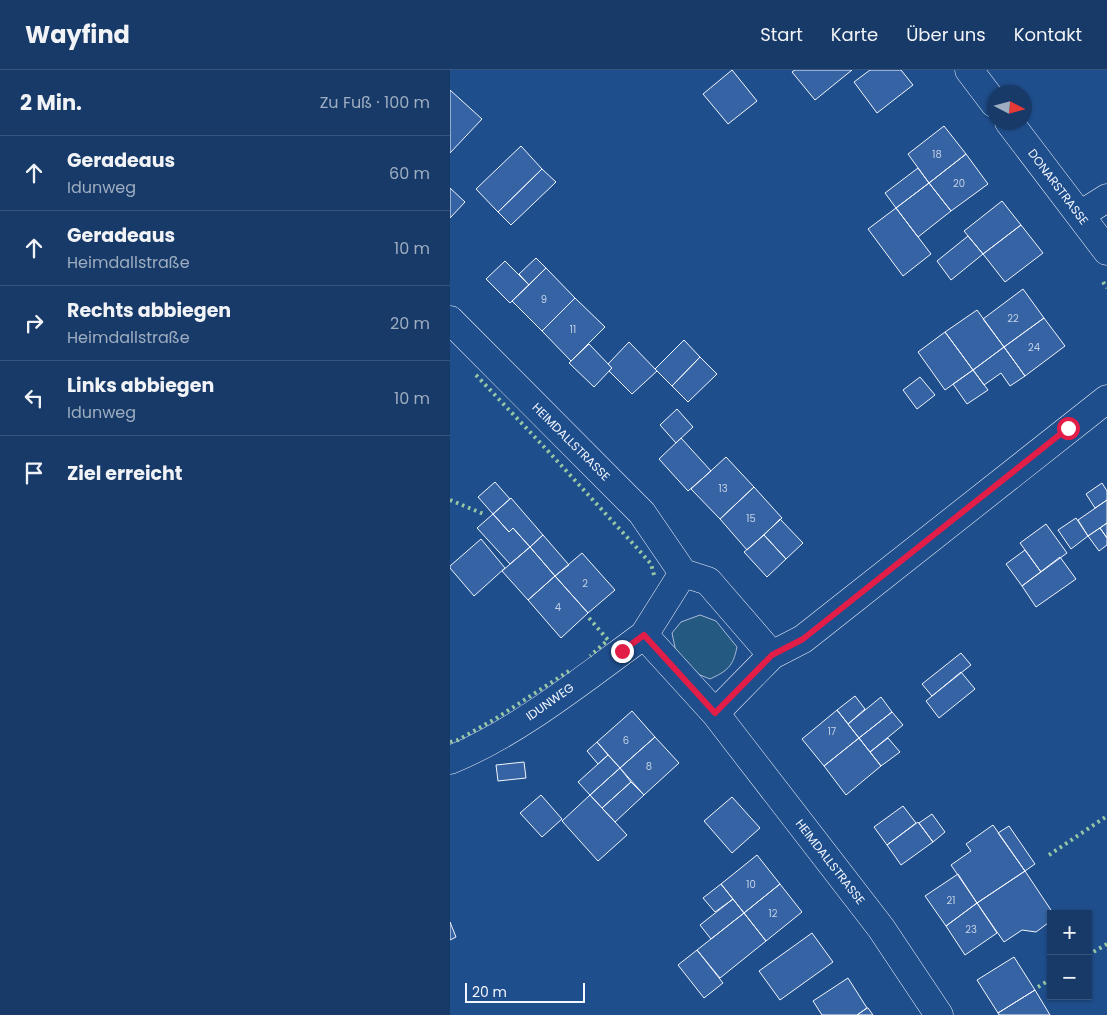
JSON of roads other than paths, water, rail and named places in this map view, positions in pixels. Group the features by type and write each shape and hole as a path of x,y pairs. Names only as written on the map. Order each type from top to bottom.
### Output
{"street":[{"path":"969,70 987,94"},
{"name":"DONARSTRASSE","path":"1015,130 1107,251"},
{"path":"1080,215 1107,198"},
{"name":"HEIMDALLSTRASSE","path":"450,320 642,513 683,573"},
{"path":"715,713 772,655 803,639 1107,399"},
{"path":"644,635 683,573 708,581 772,655"},
{"name":"HEIMDALLSTRASSE","path":"644,635 715,713 881,928 939,1015"},
{"name":"IDUNWEG","path":"450,760 506,731 644,635"}]}
